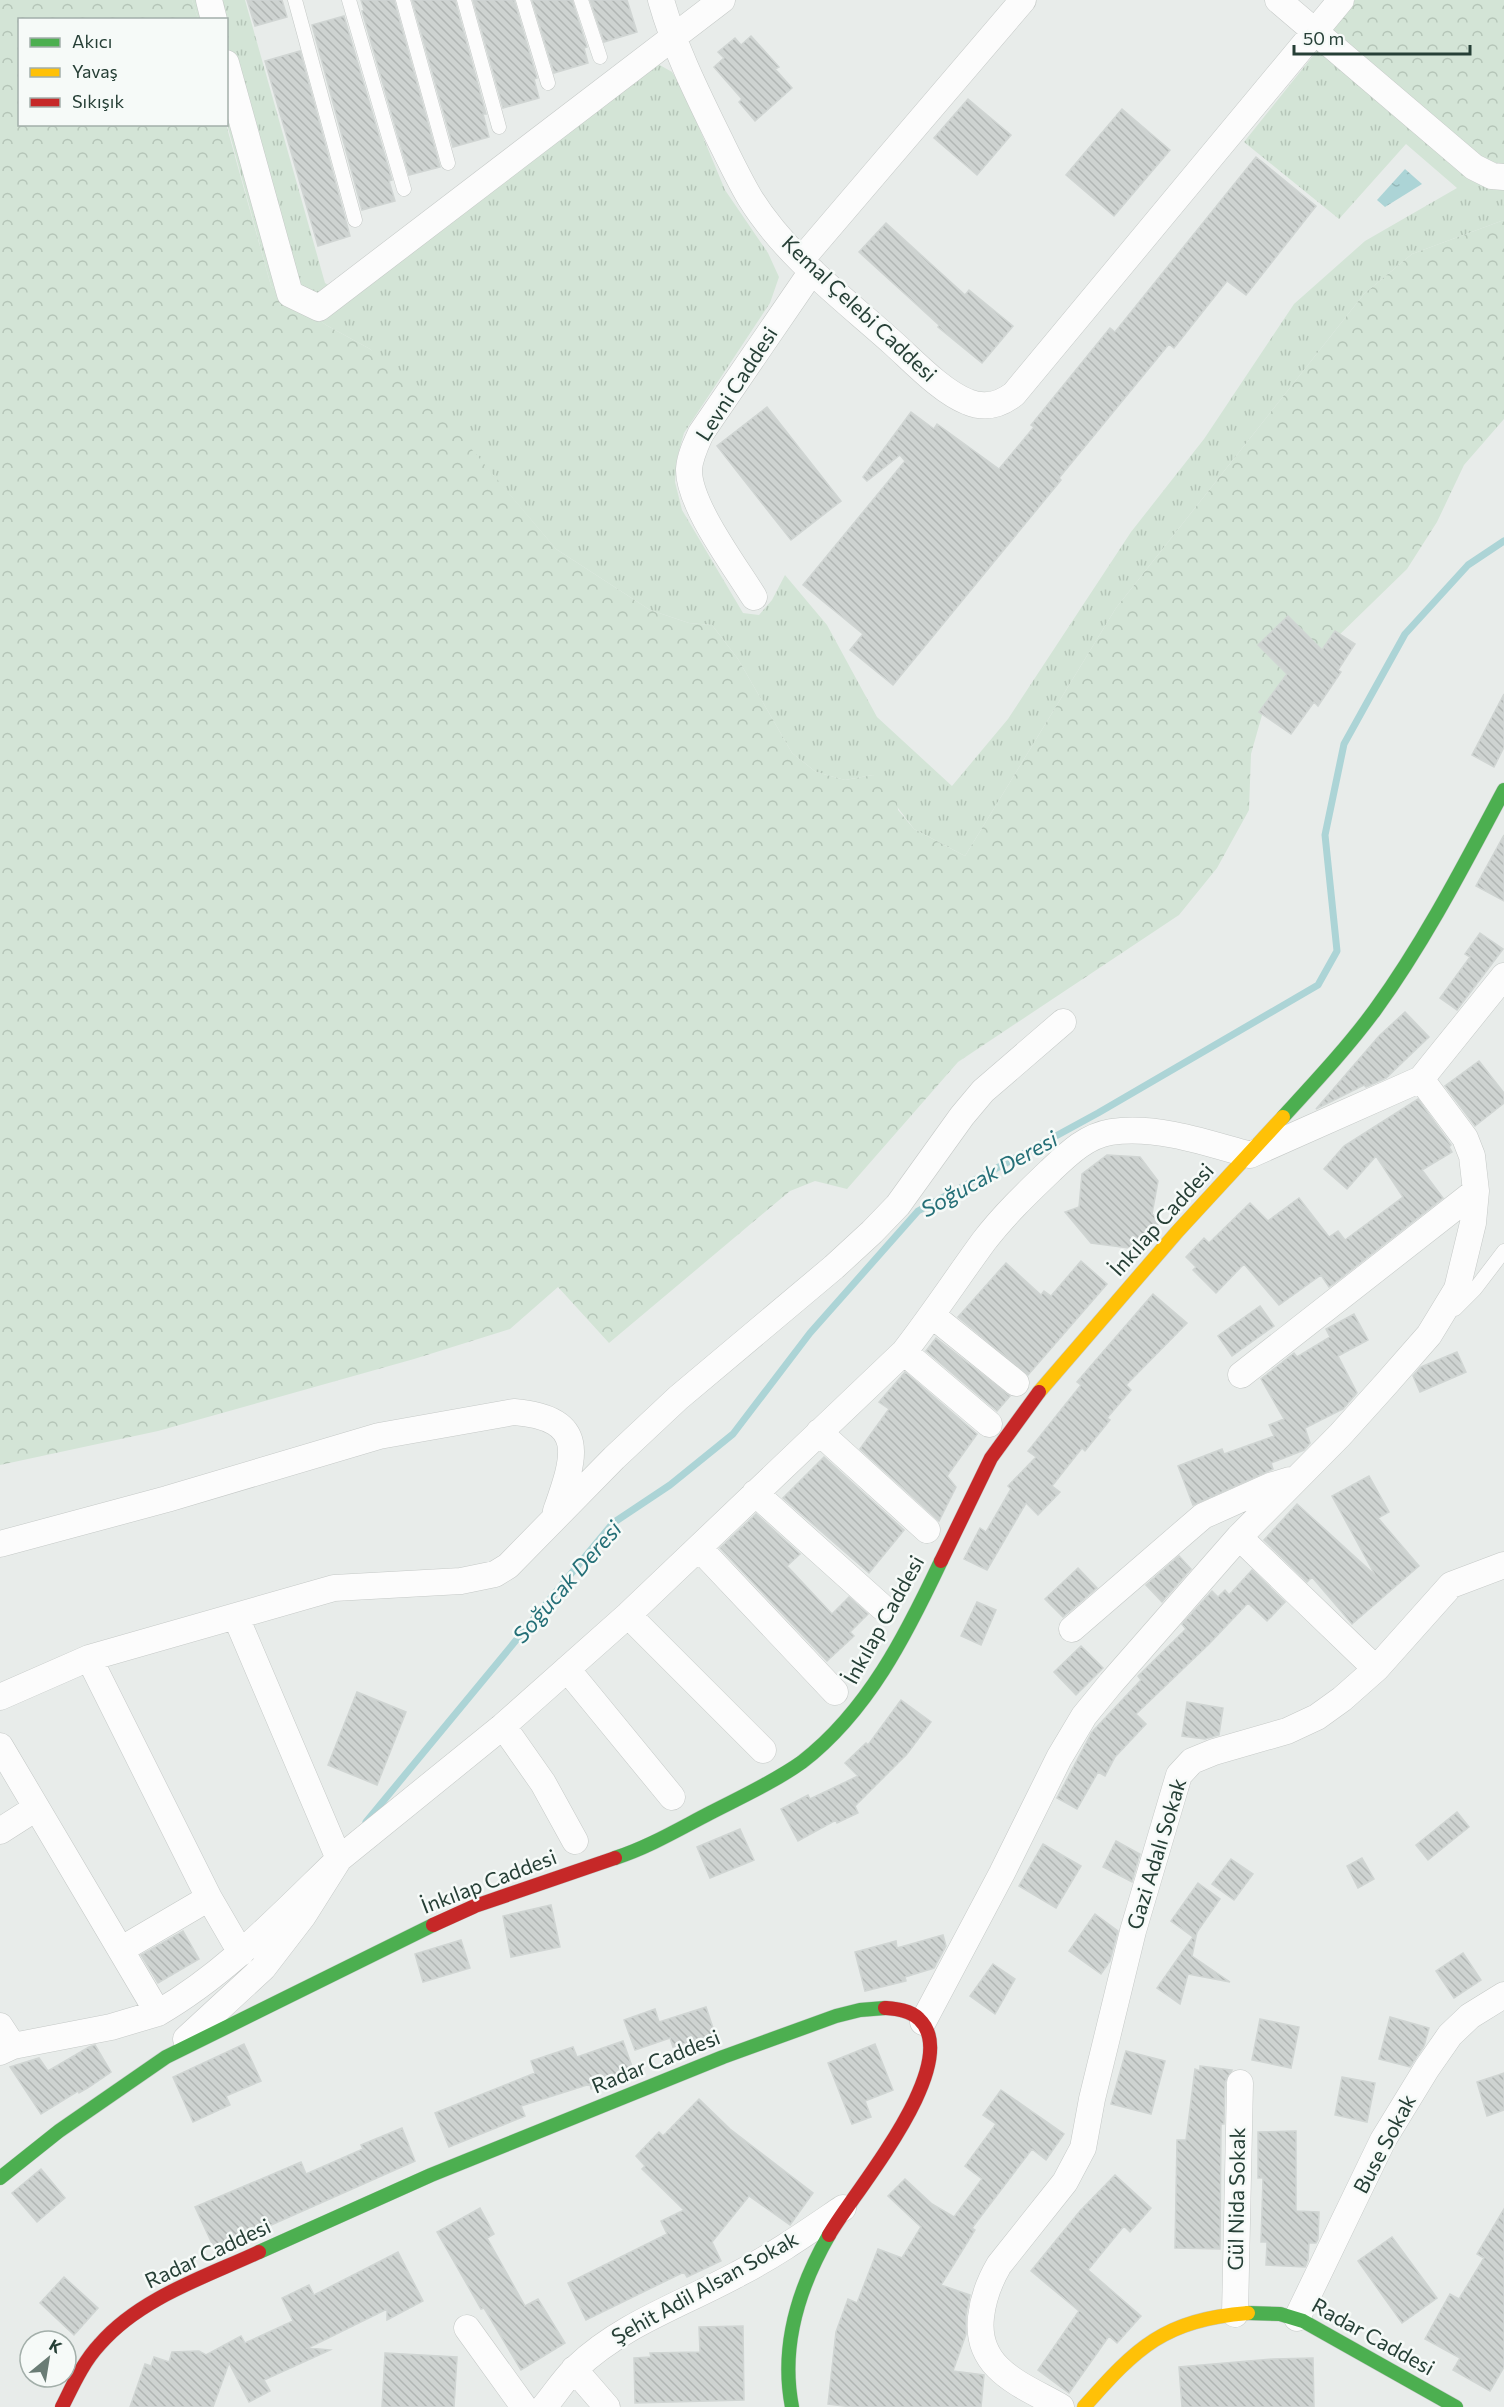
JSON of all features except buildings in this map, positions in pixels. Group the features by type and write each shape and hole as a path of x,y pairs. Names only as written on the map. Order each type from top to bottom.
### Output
{"street":[{"path":"209,0 214,18"},
{"name":"Kemal Çelebi Caddesi","path":"661,0 671,37 751,199 771,227 806,265 955,396 982,406 996,405 1014,394 1316,31"},
{"path":"228,70 290,294 319,308 722,0"},
{"name":"Levni Caddesi","path":"754,597 702,513 692,488 689,469 692,453 701,433 806,265 1023,0"},
{"path":"1278,0 1474,167 1492,176 1504,177"},
{"path":"1316,31 1341,0"},
{"name":"İnkılap Caddesi","path":"0,2178 59,2131 166,2057 399,1940 475,1906 639,1850 760,1787 801,1762 818,1748 854,1713 881,1673 922,1601 991,1458 1013,1425 1100,1320 1354,1038 1385,998 1406,966 1504,790"},
{"path":"4,2041 111,2027 158,2013 202,1985 241,1953 339,1859 503,1726 628,1615 904,1352 933,1316 985,1240 1018,1202 1073,1149 1091,1138 1110,1132 1128,1131 1190,1138 1250,1155 1421,1079 1504,976"},
{"path":"0,1697 89,1658 334,1588 460,1581 495,1574 518,1558 552,1519 678,1398 834,1267 872,1232 898,1205 983,1091 1063,1022"},
{"path":"792,2407 788,2389 788,2355 799,2301 822,2246 882,2156 921,2090 930,2057 930,2042 923,2022 1002,1873 1059,1758 1078,1726 1111,1683 1239,1536 1386,1384 1439,1320 1456,1289 1465,1263 1473,1223 1476,1191 1472,1156 1465,1138 1421,1079"},
{"path":"1241,1375 1476,1191"},
{"path":"933,1316 1016,1383"},
{"path":"904,1352 989,1424"},
{"path":"0,1544 167,1499 379,1436 514,1412 534,1413 550,1419 562,1429 569,1442 573,1454 570,1469 552,1519"},
{"path":"819,1432 927,1530"},
{"path":"1072,1629 1203,1515 1270,1486 1296,1478"},
{"path":"755,1493 882,1607"},
{"path":"1239,1536 1376,1669"},
{"path":"699,1548 835,1692"},
{"name":"Gazi Adalı Sokak","path":"1061,2407 1007,2375 987,2357 982,2344 980,2326 983,2302 990,2279 999,2265 1065,2182 1083,2148 1092,2099 1133,1931 1179,1775 1192,1761 1214,1752 1287,1731 1317,1717 1342,1699 1376,1669 1451,1585 1504,1565"},
{"path":"628,1615 763,1750"},
{"path":"236,1617 339,1859"},
{"path":"89,1658 209,1898 241,1953"},
{"path":"567,1669 672,1797"},
{"path":"503,1726 543,1783 575,1841"},
{"path":"0,1746 158,2013"},
{"path":"0,1831 36,1808"},
{"path":"166,2057 263,1968 303,1916 339,1859"},
{"path":"122,1950 209,1898"},
{"name":"Buse Sokak","path":"1298,2318 1383,2140 1420,2078 1450,2036 1470,2016 1504,1995"},
{"name":"Radar Caddesi","path":"62,2407 74,2379 91,2353 108,2332 131,2314 158,2299 390,2192 708,2063 837,2016 864,2009 884,2008 913,2015 923,2022"},
{"name":"Gül Nida Sokak","path":"1234,2314 1240,2083"},
{"name":"Şehit Adil Alsan Sokak","path":"544,2407 574,2369 596,2350 624,2331 741,2273 849,2204"},
{"name":"Radar Caddesi","path":"1084,2407 1124,2361 1147,2342 1188,2323 1257,2312 1298,2318 1456,2407"},
{"path":"468,2328 524,2407"},
{"path":"574,2369 607,2407"}],"lane":[{"path":"295,0 355,220"},
{"path":"349,0 404,189"},
{"path":"403,0 448,163"},
{"path":"464,0 499,128"},
{"path":"524,0 548,83"},
{"path":"581,0 600,57"},
{"path":"1439,1320 1458,1307 1504,1251"}],"green space":[{"path":"0,0 192,0 198,18 18,18 18,126 227,126 271,286 326,325 370,349 414,381 556,549 650,610 689,623 712,625 738,659 792,753 816,772 845,780 873,775 895,785 898,810 914,829 965,856 1116,608 1364,294 1412,254 1504,220 1504,419 1464,465 1437,522 1407,569 1264,708 1251,754 1249,810 1217,868 1179,915 958,1062 847,1189 815,1181 790,1191 609,1343 558,1287 510,1329 414,1359 158,1431 0,1465"},
{"path":"192,0 245,0 325,283 346,296 658,64 672,72 683,89 725,190 768,253 779,277 770,303 684,433 677,458 675,482 682,510 743,613 759,615 772,600 785,575 827,625 877,717 952,786 1008,719 1131,532 1204,439 1294,304 1365,241 1457,188 1406,144 1339,219 1244,142 1320,47 1504,186 1504,220 1412,254 1364,294 1116,608 965,856 914,829 873,775 845,780 816,772 792,753 738,659 712,625 689,623 650,610 556,549 457,433 370,349 326,325 271,286 228,126 228,18 198,18"},
{"path":"1355,0 1504,0 1504,165 1483,159 1330,30"}],"water":[{"path":"1405,169 1422,184 1385,207 1377,200"}],"waterway":[{"name":"Soğucak Deresi","path":"366,1822 613,1523 670,1485 733,1434 810,1333 918,1211 1098,1113 1318,985 1337,951 1325,835 1344,744 1405,634 1468,565 1504,541"}],"traffic: fast":[{"path":"1283,1117 1331,1065 1393,984 1443,902 1504,790"},
{"path":"615,1858 640,1849 769,1783 802,1762 825,1742 866,1696 883,1670 914,1616 941,1561"},
{"path":"0,2178 59,2131 166,2057 433,1925"},
{"path":"259,2252 431,2175 723,2057 836,2016 860,2010 885,2008"},
{"path":"792,2407 788,2362 795,2318 809,2275 829,2235"},
{"path":"1248,2313 1280,2314 1303,2321 1456,2407"}],"traffic: slow":[{"path":"1039,1392 1177,1232 1283,1117"},
{"path":"1084,2407 1120,2368 1154,2340 1194,2322 1248,2313"}],"traffic: jam":[{"path":"941,1561 991,1458 1039,1392"},
{"path":"433,1925 475,1906 615,1858"},
{"path":"829,2235 900,2128 917,2096 928,2066 930,2039 919,2019 907,2012 885,2008"},
{"path":"62,2407 88,2358 116,2328 134,2314 174,2290 259,2252"}]}
